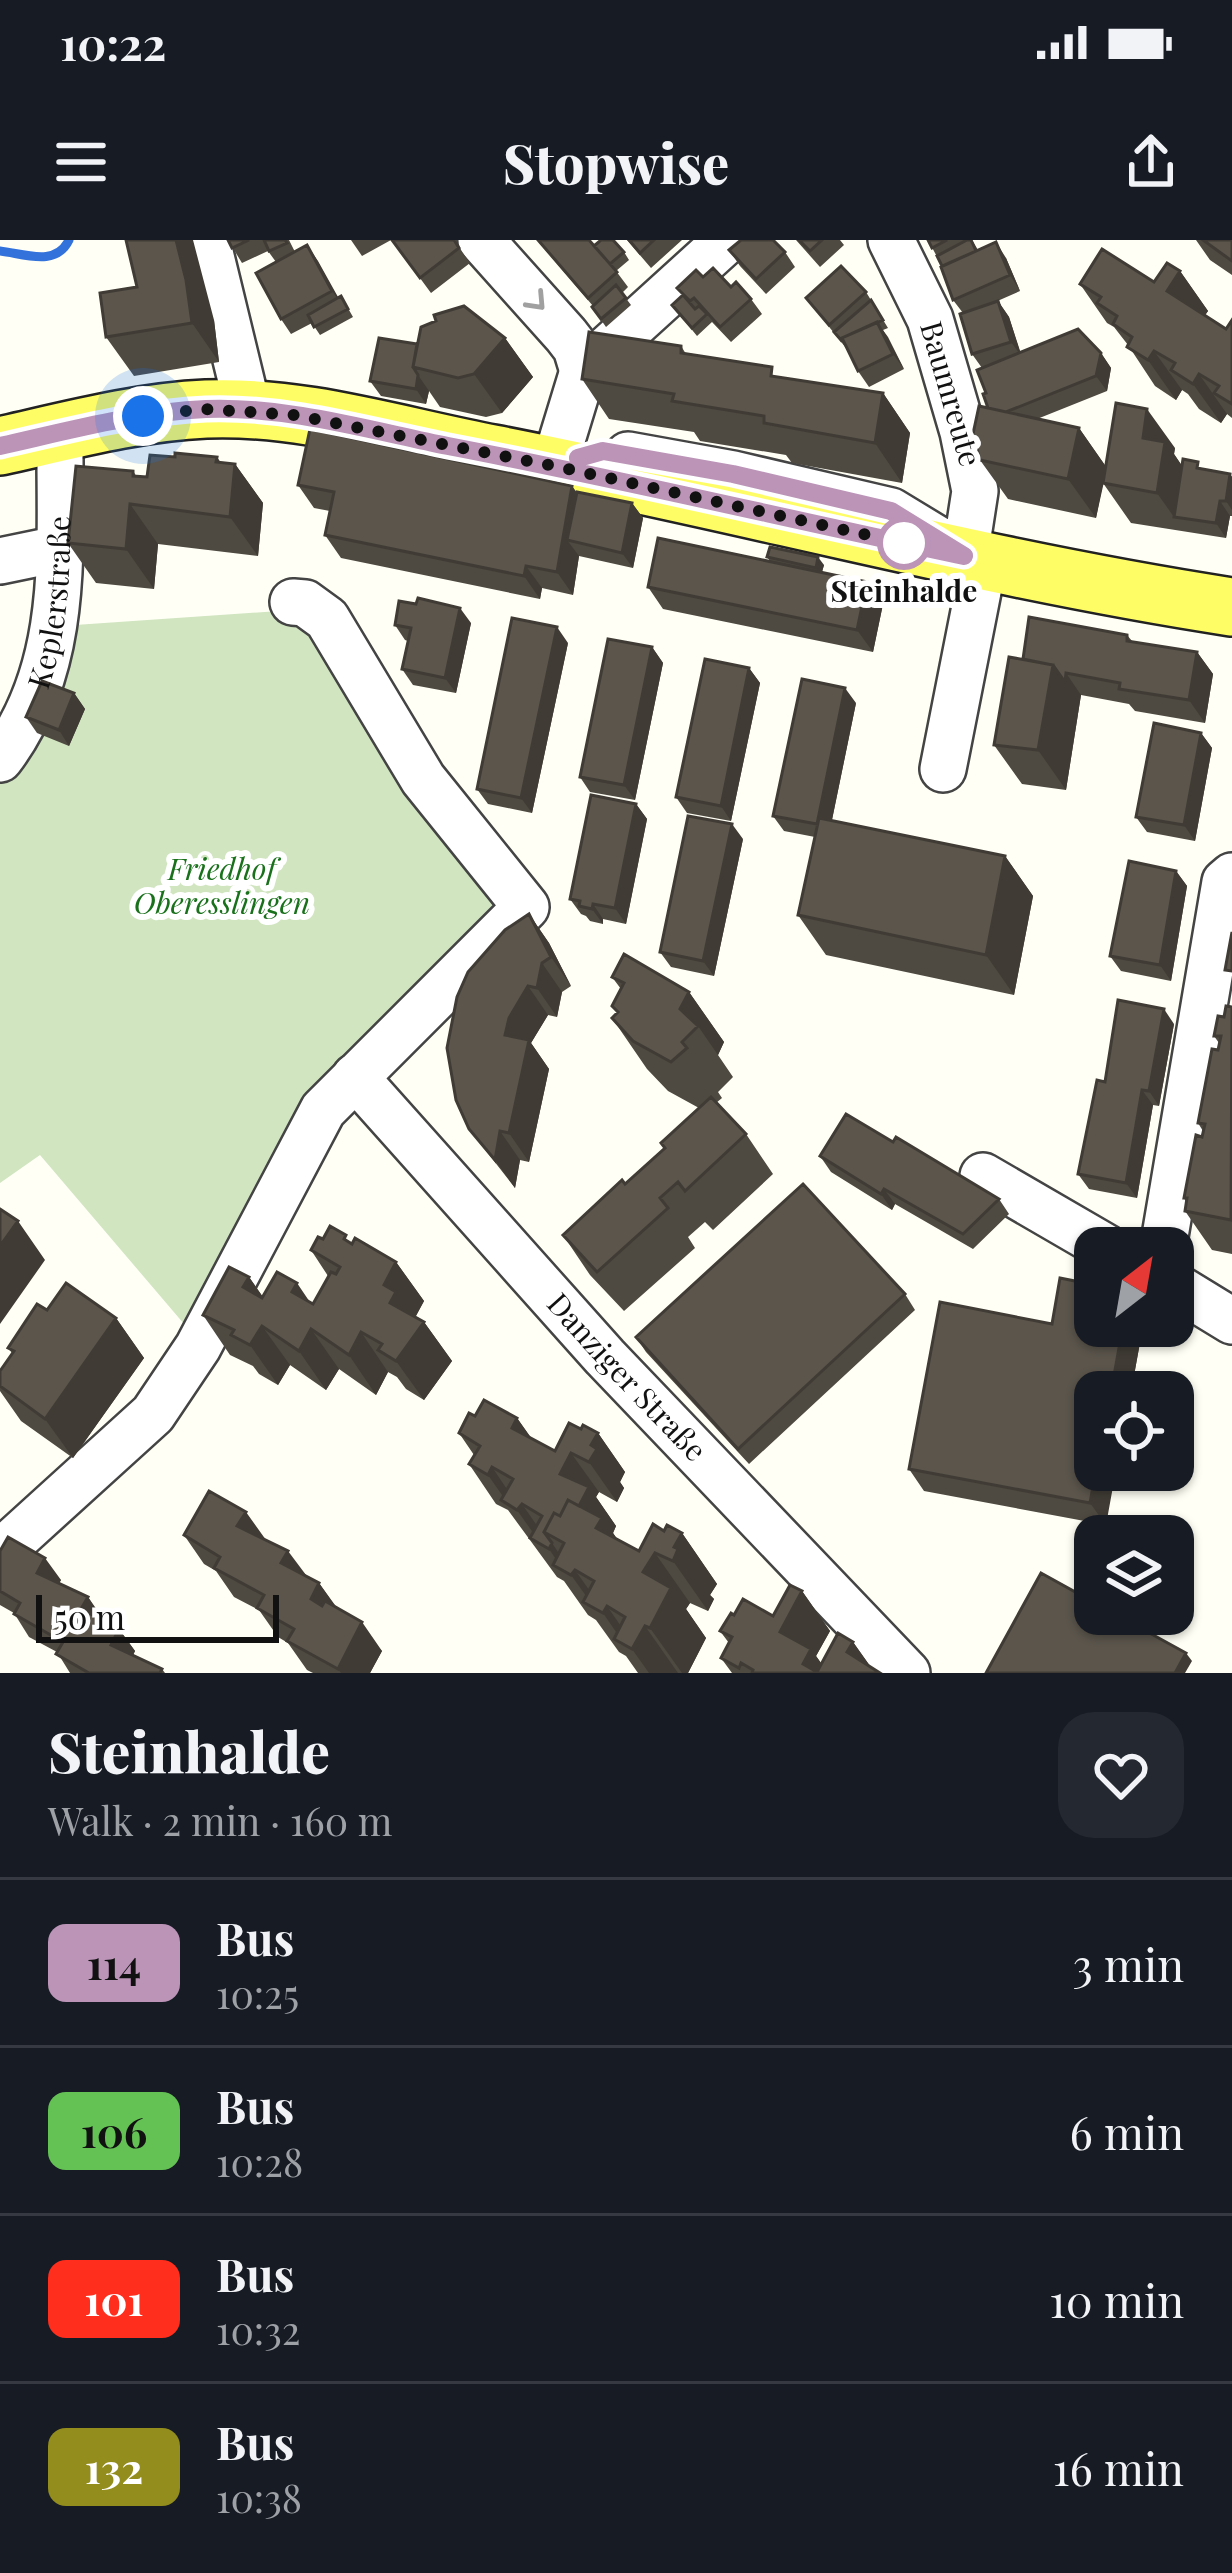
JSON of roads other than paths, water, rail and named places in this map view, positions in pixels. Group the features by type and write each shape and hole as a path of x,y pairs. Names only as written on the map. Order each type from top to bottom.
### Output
{"main road":[{"path":"0,446 143,416 248,410 554,466 974,558 1232,608"}],"street":[{"path":"207,240 248,410"},
{"path":"481,240 566,335 583,370"},
{"path":"554,466 583,370 728,240"},
{"name":"Baumreute","path":"891,240 930,319 950,375 975,491 974,558 943,769"},
{"name":"Keplerstraße","path":"0,759 22,725 46,670 57,611 60,433"},
{"path":"0,561 58,549"},
{"path":"0,1553 153,1414 199,1347 265,1226 311,1125 526,908 414,765 327,619 305,603 293,602"},
{"path":"1167,1227 1226,882 1232,875"},
{"name":"Danziger Straße","path":"355,1077 605,1357 907,1673"},
{"path":"983,1176 1074,1229"},
{"path":"1194,1298 1232,1321"}],"waterway":[{"path":"0,251 48,256 69,240"}],"place":[{"name":"Steinhalde","path":"904,543"}],"park label":[{"name":"Friedhof Oberesslingen","path":"222,887"}]}
